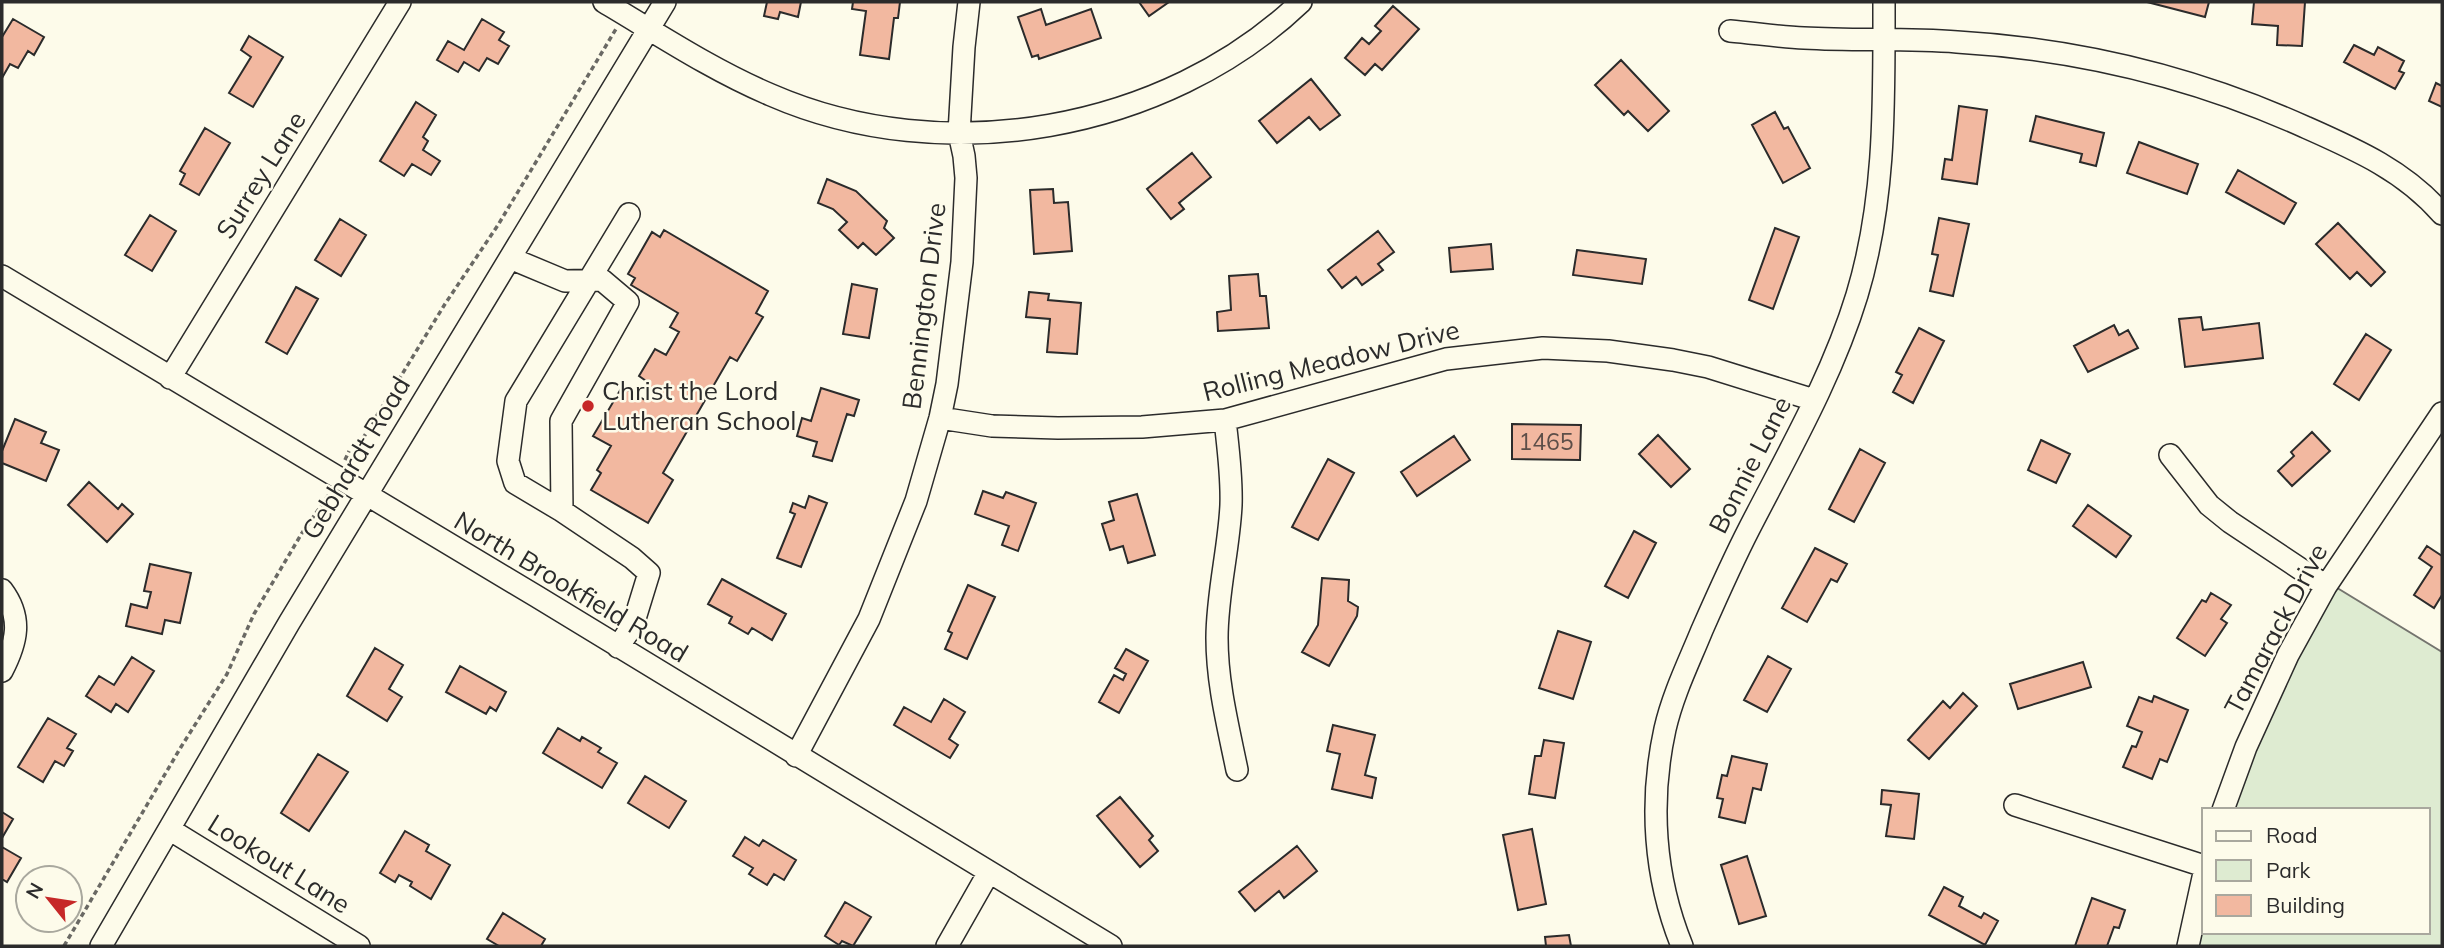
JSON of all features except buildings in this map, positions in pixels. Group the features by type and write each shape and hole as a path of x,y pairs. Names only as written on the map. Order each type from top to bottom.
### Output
{"street":[{"name":"Surrey Lane","path":"170,378 400,2"},
{"path":"604,2 724,73 772,96 811,110 899,129 959,133 992,132 1073,121 1145,100 1190,81 1230,57 1301,2"},
{"name":"Gebhardt Road","path":"101,946 366,496 666,2"},
{"name":"Bennington Drive","path":"796,756 874,608 916,501 940,418 947,384 962,262 966,178 959,133 969,2"},
{"name":"Bonnie Lane","path":"1682,946 1667,901 1656,838 1656,810 1665,728 1681,680 1720,590 1838,349 1857,294 1875,221 1883,152 1884,2"},
{"path":"1730,31 1804,38 1958,42 2035,50 2097,60 2192,83 2253,104 2358,150 2410,182 2442,214"},
{"path":"618,647 634,625 649,573 632,558 515,483 508,461 516,401 629,214"},
{"path":"510,258 565,281 602,280 628,302 561,421 562,511"},
{"name":"North Brookfield Road","path":"2,276 1111,946"},
{"name":"Rolling Meadow Drive","path":"940,418 992,426 1058,428 1142,427 1224,420 1434,361 1543,348 1608,351 1673,360 1720,371 1814,400"},
{"name":"Tamarack Drive","path":"2224,808 2246,747 2288,655 2326,586 2442,413"},
{"path":"1224,420 1229,454 1231,507 1218,607 1217,658 1220,690 1237,770"},
{"path":"2170,455 2209,505 2326,586"},
{"path":"2,590 14,611 16,629 2,671"},
{"path":"2015,805 2202,865"},
{"name":"Lookout Lane","path":"170,829 359,946"},
{"path":"947,946 989,872"},
{"path":"2188,946 2202,882"}],"path":[{"path":"64,946 227,674 254,614 302,533 327,499 351,452 498,225 625,14"}],"green space":[{"path":"2334,586 2442,652 2442,946 2194,946 2202,911 2202,934 2430,934 2430,808 2230,808 2258,733"}],"place":[{"name":"Christ the Lord Lutheran School","path":"588,406"}]}
